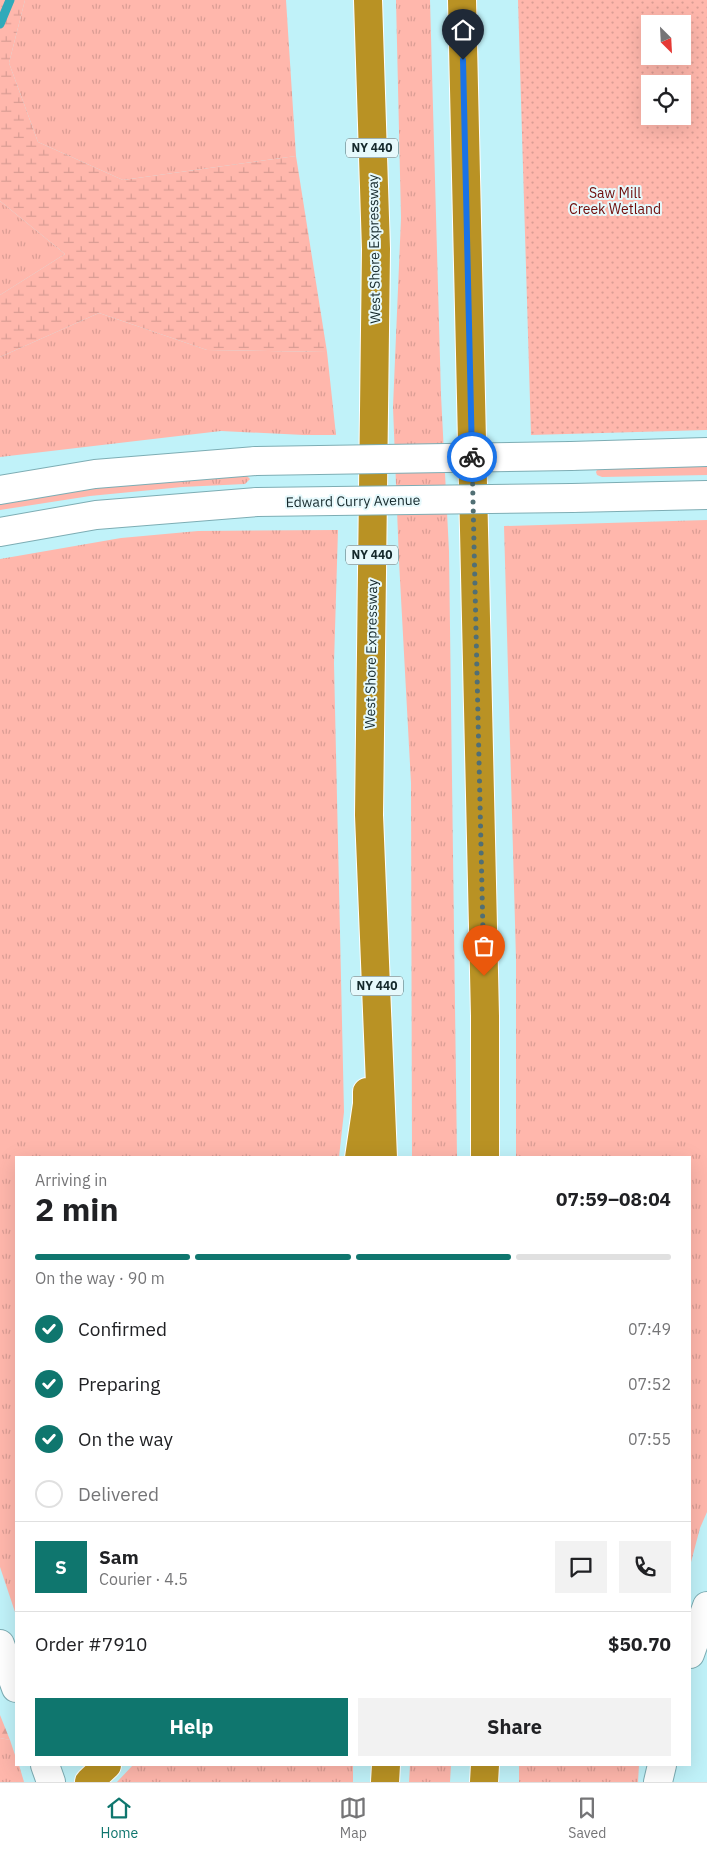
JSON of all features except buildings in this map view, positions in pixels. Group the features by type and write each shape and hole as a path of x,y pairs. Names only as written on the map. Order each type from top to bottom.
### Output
{"highway":[{"name":"West Shore Expressway","path":"368,0 376,249 369,815 383,1156"},
{"path":"462,0 484,996 485,1156"},
{"path":"359,1156 366,1104 369,815"},
{"path":"90,1782 106,1766"},
{"path":"385,1782 386,1766"},
{"path":"484,1782 485,1766"}],"street":[{"path":"0,490 95,474 256,461 707,452"},
{"name":"Edward Curry Avenue","path":"0,532 96,515 257,502 707,495"},
{"path":"691,1651 707,1606"},
{"path":"0,1644 15,1685"},
{"path":"45,1766 51,1782"},
{"path":"658,1782 662,1766"}],"green space":[{"path":"0,0 25,0 9,63 38,142 123,180 296,156 327,352 207,350 99,313 0,357 0,295 65,254 0,201"},
{"path":"25,0 286,0 296,156 123,180 38,142 9,63"},
{"path":"396,0 430,0 441,395 449,551 457,1156 412,1156 411,783 393,407 401,218"},
{"name":"Saw Mill Creek Wetland","path":"518,0 707,0 707,430 531,435"},
{"path":"0,201 65,254 0,295"},
{"path":"99,313 207,350 327,352 336,435 221,431 0,457 0,357"},
{"path":"707,465 707,475 602,477 597,475 596,472 598,468"},
{"path":"246,475 250,479 245,484 182,487 182,478"},
{"path":"182,478 182,487 90,496 0,510 0,499"},
{"path":"707,520 707,1512 700,1528 691,1562 691,1156 516,1156 516,959 504,526"},
{"path":"338,530 334,663 344,1112 339,1156 15,1156 15,1612 0,1567 0,559 121,538 198,531"},
{"path":"0,1715 10,1740 0,1738"},
{"path":"0,1738 10,1740 15,1755 15,1766 19,1766 24,1782 0,1782"},
{"path":"132,1766 353,1766 353,1782 117,1782"},
{"path":"410,1766 451,1766 450,1782 409,1782"},
{"path":"519,1766 639,1766 638,1782 519,1782"}],"waterway":[{"path":"0,24 10,0"}],"way so far":[{"path":"472,457 484,976"}],"route":[{"path":"463,60 472,457"}]}
